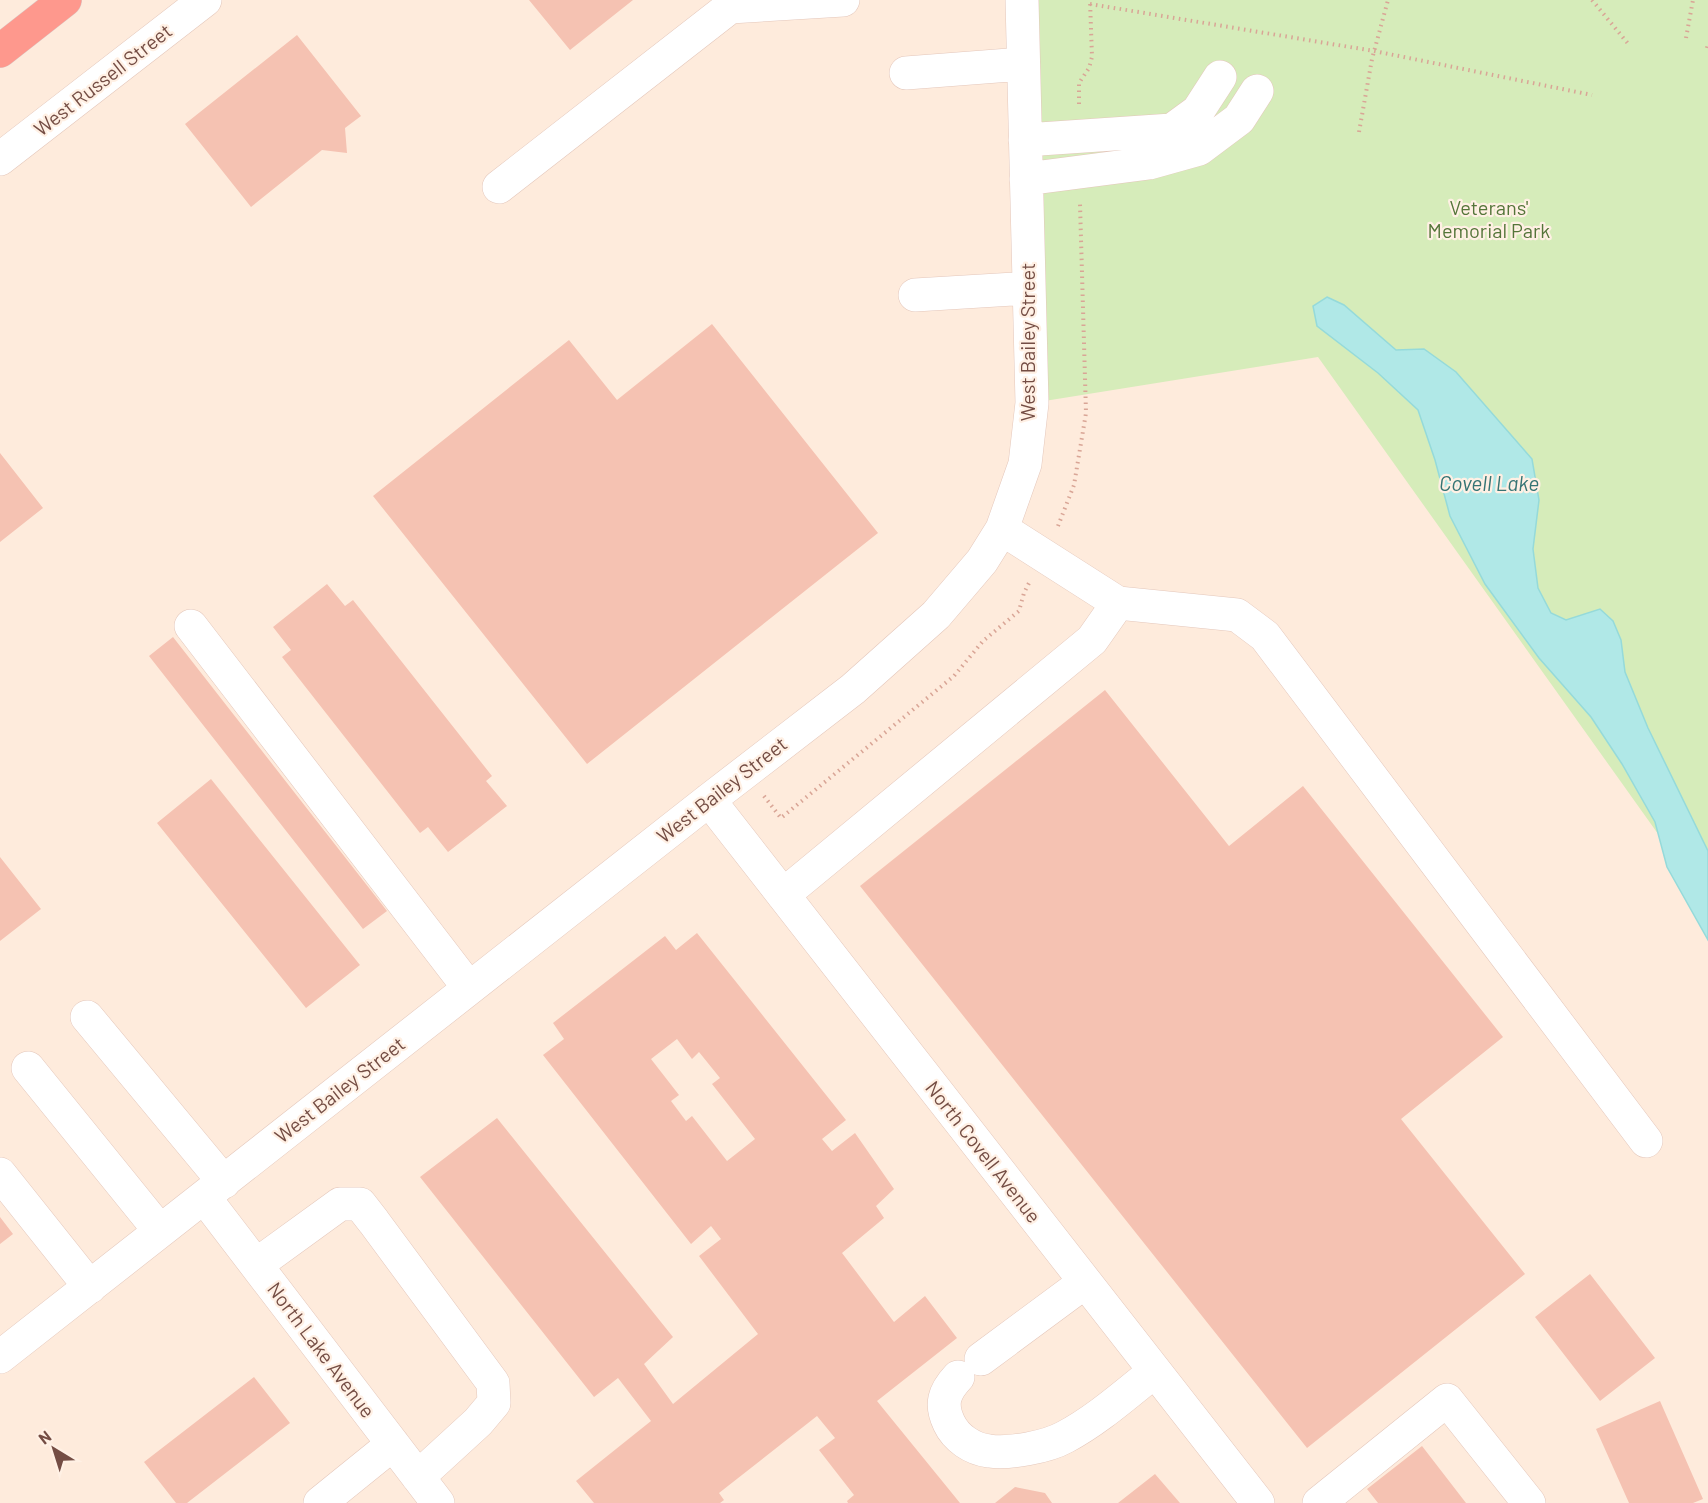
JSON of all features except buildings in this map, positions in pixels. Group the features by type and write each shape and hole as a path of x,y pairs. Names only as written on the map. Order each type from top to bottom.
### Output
{"highway":[{"path":"0,51 65,0"}],"street":[{"name":"West Russell Street","path":"0,159 205,0"},
{"path":"499,187 730,7 795,1 843,0"},
{"name":"West Bailey Street","path":"0,1357 853,689 928,623 982,561 1002,529 1025,464 1032,403 1022,0"},
{"path":"906,73 1023,64"},
{"path":"1025,140 1172,130 1198,111 1220,77"},
{"path":"1026,179 1149,163 1199,149 1239,119 1257,91"},
{"path":"915,295 1029,288"},
{"path":"1002,529 1118,603 1237,615 1265,636 1646,1141"},
{"path":"783,895 1092,640 1118,603"},
{"path":"191,626 470,988"},
{"name":"North Covell Avenue","path":"709,800 1258,1503"},
{"name":"North Lake Avenue","path":"87,1017 214,1189 256,1265 438,1503"},
{"path":"28,1068 160,1232"},
{"path":"0,1174 90,1287"},
{"path":"256,1265 340,1204 360,1204 374,1222 492,1383 494,1403 478,1422 418,1477"},
{"path":"1085,1282 970,1368 949,1388 944,1400 945,1414 951,1428 962,1441 988,1451 1033,1448 1064,1438 1107,1409 1155,1371"},
{"path":"1319,1503 1447,1400 1528,1503"},
{"path":"320,1503 393,1444"}],"path":[{"path":"1359,132 1374,51 1389,0"},
{"path":"1593,0 1630,46"},
{"path":"1686,38 1693,0"},
{"path":"1090,4 1374,51 1592,95"}],"green space":[{"name":"Veterans' Memorial Park","path":"1028,0 1708,0 1708,904 1318,357 1032,403"}],"water":[{"name":"Covell Lake","path":"1327,297 1344,305 1396,350 1424,349 1456,372 1532,459 1539,500 1533,549 1538,588 1551,613 1566,620 1600,609 1613,621 1621,640 1625,672 1648,728 1708,851 1708,940 1667,867 1655,822 1622,764 1591,717 1539,658 1485,584 1450,516 1435,460 1418,410 1378,373 1317,326 1313,306"}]}
